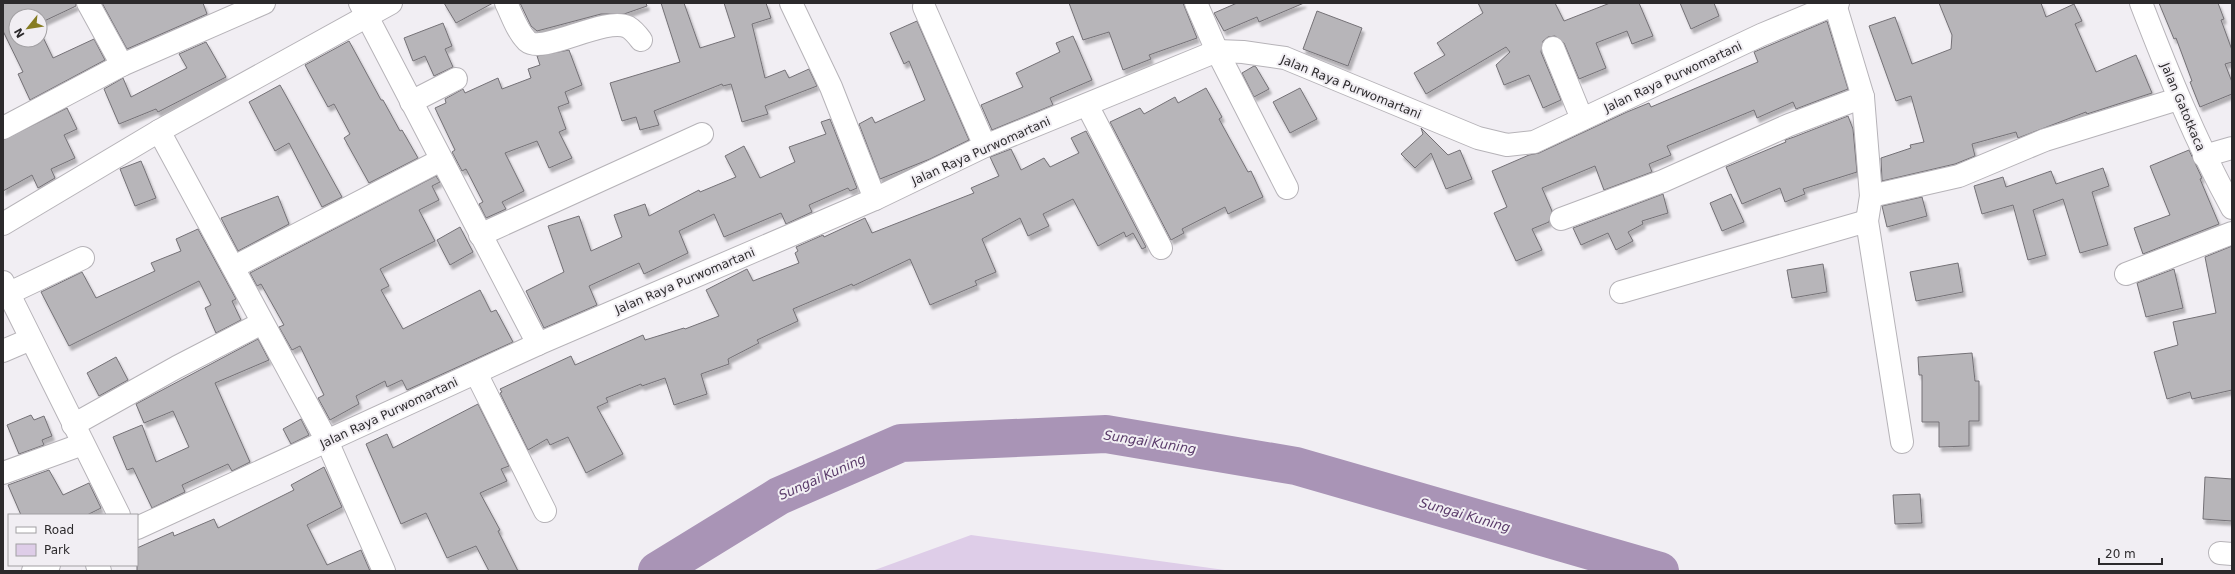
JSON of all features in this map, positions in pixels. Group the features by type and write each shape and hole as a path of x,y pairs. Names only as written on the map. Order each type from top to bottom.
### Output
{"street":[{"path":"88,3 122,65"},
{"path":"3,128 122,65 264,3"},
{"path":"3,224 363,10 391,3"},
{"path":"506,3 519,30 527,41 532,44 558,40 612,24 628,27 641,40"},
{"path":"791,3 830,87 875,199"},
{"path":"1196,3 1217,51 1287,188"},
{"name":"Jalan Gatotkaca","path":"2141,3 2178,99 2204,156 2232,208"},
{"path":"1836,4 1863,97 1871,196 1867,221 1902,442"},
{"name":"Jalan Raya Purwomartani","path":"138,528 538,344 875,199 985,146 1217,51 1243,52 1285,58 1478,138 1508,145 1534,142 1761,35 1836,4"},
{"path":"924,7 985,146"},
{"path":"363,10 538,344"},
{"path":"1552,48 1582,119"},
{"path":"411,102 456,79"},
{"path":"1562,218 1663,181 1782,128 1863,97"},
{"path":"1871,196 1959,176 2044,140 2178,99"},
{"path":"1087,105 1161,248"},
{"path":"159,131 234,267 262,324 327,441 384,571"},
{"path":"480,235 702,134"},
{"path":"2204,156 2232,148"},
{"path":"234,267 441,160"},
{"path":"1621,292 1867,221"},
{"path":"2126,274 2232,233"},
{"path":"83,258 5,291 31,339 119,514"},
{"path":"73,425 177,367 262,324"},
{"path":"3,351 31,339"},
{"path":"476,373 545,511"},
{"path":"3,473 84,444"},
{"path":"33,571 46,566"}],"green space":[{"path":"971,535 1232,571 872,571"}],"building":[{"path":"3,3 76,3 76,6 48,19 48,8 8,8 8,41 3,31"},
{"path":"102,3 203,3 207,14 127,49"},
{"path":"444,3 493,3 456,23"},
{"path":"520,3 646,3 647,6 624,14 601,14 537,31 531,26"},
{"path":"661,3 684,3 700,48 735,37 724,3 766,3 771,18 752,24 765,78 785,70 789,78 809,69 817,86 765,106 768,114 742,122 731,84 723,86 722,84 654,111 659,125 640,130 636,117 622,121 610,83 680,62"},
{"path":"1069,3 1183,3 1197,38 1149,55 1151,59 1123,70 1109,32 1083,40"},
{"path":"1237,3 1304,3 1259,22 1257,17 1224,31 1214,13"},
{"path":"1478,3 1555,3 1564,21 1610,3 1639,3 1653,36 1632,44 1627,31 1596,43 1606,68 1579,79 1564,43 1555,36 1548,37 1543,41 1541,52 1561,100 1543,108 1529,75 1504,85 1496,65 1510,52 1506,47 1426,94 1414,73 1445,55 1437,43 1483,13"},
{"path":"1680,3 1714,3 1719,16 1691,29"},
{"path":"1939,3 2041,3 2046,17 2074,4 2082,21 2075,24 2096,72 2136,55 2152,93 2087,114 2086,112 2018,138 2016,132 1972,144 1975,156 1955,164 1882,181 1881,158 1911,148 1910,145 1924,142 1911,96 1896,101 1869,26 1895,17 1912,64 1951,49 1952,35"},
{"path":"2159,3 2218,3 2224,19 2221,20 2232,50 2232,62 2225,64 2232,82 2232,94 2200,107 2190,82 2192,81 2176,38 2174,39"},
{"path":"1317,11 1362,28 1348,66 1303,49"},
{"path":"917,21 969,140 930,159 880,179 859,124 872,117 875,123 925,100 909,61 904,64 890,33"},
{"path":"1827,21 1848,89 1796,109 1793,102 1757,118 1754,110 1667,146 1671,155 1649,164 1652,172 1604,190 1595,166 1542,188 1552,211 1549,222 1532,229 1542,250 1516,261 1494,213 1507,207 1492,171 1529,155 1539,153 1627,112 1649,103 1651,107 1758,62 1754,52"},
{"path":"443,23 452,46 445,49 453,67 434,76 425,56 413,61 404,38"},
{"path":"1073,36 1092,80 1050,98 1053,105 992,130 981,105 1023,87 1016,73 1060,52 1056,43"},
{"path":"94,39 105,60 30,100 18,74 23,72 11,48 48,48 53,58"},
{"path":"349,41 381,100 383,100 400,131 402,130 418,158 369,183 344,138 350,134 334,104 328,107 305,65"},
{"path":"206,42 226,77 158,112 156,109 119,124 104,89 123,78 131,97 187,68 179,54"},
{"path":"569,50 582,85 565,92 569,103 558,107 566,129 559,132 572,158 549,168 537,141 505,153 524,191 502,202 506,209 486,218 479,204 483,202 466,169 462,171 452,152 455,150 435,108 446,103 445,99 463,89 465,93 498,78 502,89 531,78 528,69 540,65 537,56"},
{"path":"1254,66 1269,89 1254,97 1242,73"},
{"path":"280,85 342,197 322,207 289,143 275,151 249,102"},
{"path":"1206,88 1222,117 1219,119 1248,172 1251,171 1263,197 1228,214 1225,207 1182,229 1184,233 1171,240 1110,122 1140,108 1144,114 1175,97 1178,103"},
{"path":"1300,88 1317,119 1290,133 1273,102"},
{"path":"67,108 77,129 64,135 75,158 51,169 55,178 38,188 32,175 3,191 3,140"},
{"path":"1848,116 1853,129 1857,172 1803,189 1805,194 1785,202 1780,188 1742,204 1726,167 1786,142 1785,140"},
{"path":"830,119 857,188 850,191 848,188 809,205 812,212 786,224 781,213 724,237 714,214 679,231 688,253 644,274 639,263 589,286 597,305 544,328 526,291 564,272 548,226 579,216 591,251 622,237 614,215 645,204 649,216 699,190 700,192 736,177 725,156 744,146 760,178 795,162 789,147 826,134 821,122"},
{"path":"1421,128 1448,155 1460,150 1472,179 1446,189 1431,153 1415,168 1401,154 1423,134"},
{"path":"1086,131 1146,247 1142,249 1133,233 1126,237 1124,232 1098,246 1073,199 1043,214 1049,226 1028,236 1020,218 982,239 996,272 975,281 977,285 930,305 910,259 853,286 852,284 793,309 798,321 757,340 759,343 728,359 729,364 701,374 707,394 674,405 665,378 642,386 641,384 606,398 608,402 597,407 623,454 586,473 568,437 550,445 547,439 528,450 500,393 502,392 500,389 571,356 575,365 643,335 645,340 684,328 685,329 719,316 706,290 747,269 753,281 799,263 795,253 798,251 796,247 823,235 824,237 865,218 872,233 974,193 971,188 999,176 990,157 1011,149 1021,170 1044,158 1050,167 1079,153 1071,138"},
{"path":"2189,150 2202,178 2200,179 2219,224 2143,254 2134,228 2170,215 2150,166"},
{"path":"141,161 156,198 135,206 120,169"},
{"path":"2103,168 2109,186 2092,192 2108,245 2080,253 2063,199 2033,210 2046,255 2028,260 2013,205 1982,214 1974,186 2003,177 2006,187 2051,171 2056,184"},
{"path":"436,176 440,182 432,186 439,200 419,210 435,241 380,269 389,286 381,290 403,329 480,290 491,312 496,310 513,342 407,390 402,380 387,387 385,381 356,396 359,404 330,420 318,398 324,395 300,346 292,350 279,327 284,325 261,284 257,286 250,273"},
{"path":"1663,194 1668,213 1642,221 1643,224 1628,232 1633,241 1616,250 1608,233 1581,245 1573,228"},
{"path":"1731,194 1744,222 1722,231 1710,203"},
{"path":"278,196 289,224 238,251 221,218"},
{"path":"1922,197 1927,216 1887,227 1882,206"},
{"path":"460,227 473,252 450,265 437,240"},
{"path":"198,229 236,299 232,301 241,320 216,333 205,308 211,305 199,281 69,346 41,292 82,272 96,298 155,271 151,263 181,251 176,239"},
{"path":"2232,246 2232,390 2192,399 2190,392 2167,399 2154,352 2178,345 2173,322 2216,313 2205,257"},
{"path":"1958,263 1963,292 1916,301 1910,272"},
{"path":"1823,264 1827,292 1792,298 1787,270"},
{"path":"2174,269 2183,308 2146,317 2137,283"},
{"path":"258,339 269,360 215,383 250,462 232,471 228,464 182,485 185,492 152,508 133,468 127,470 113,437 142,425 156,462 189,447 173,411 144,423 136,404"},
{"path":"1972,353 1975,381 1979,381 1979,421 1969,421 1969,446 1939,447 1939,422 1922,422 1922,375 1919,375 1918,357"},
{"path":"116,357 128,380 99,396 87,373"},
{"path":"478,404 509,466 501,469 507,481 480,493 500,530 498,531 518,571 489,571 476,546 447,558 426,513 401,524 366,444 387,434 393,448"},
{"path":"31,415 34,420 44,416 52,436 42,440 44,445 19,454 7,425"},
{"path":"301,419 309,435 291,444 283,429"},
{"path":"324,467 342,507 307,525 327,565 361,550 370,571 137,571 138,548 173,532 174,536 214,519 218,528 294,490 291,485"},
{"path":"49,470 63,495 89,483 101,508 89,514 21,514 8,485"},
{"path":"2205,477 2232,479 2232,521 2203,519"},
{"path":"1920,494 1922,523 1895,524 1893,495"}],"waterway":[{"name":"Sungai Kuning","path":"657,571 779,496 901,443 1106,434 1296,466 1660,571"}]}
